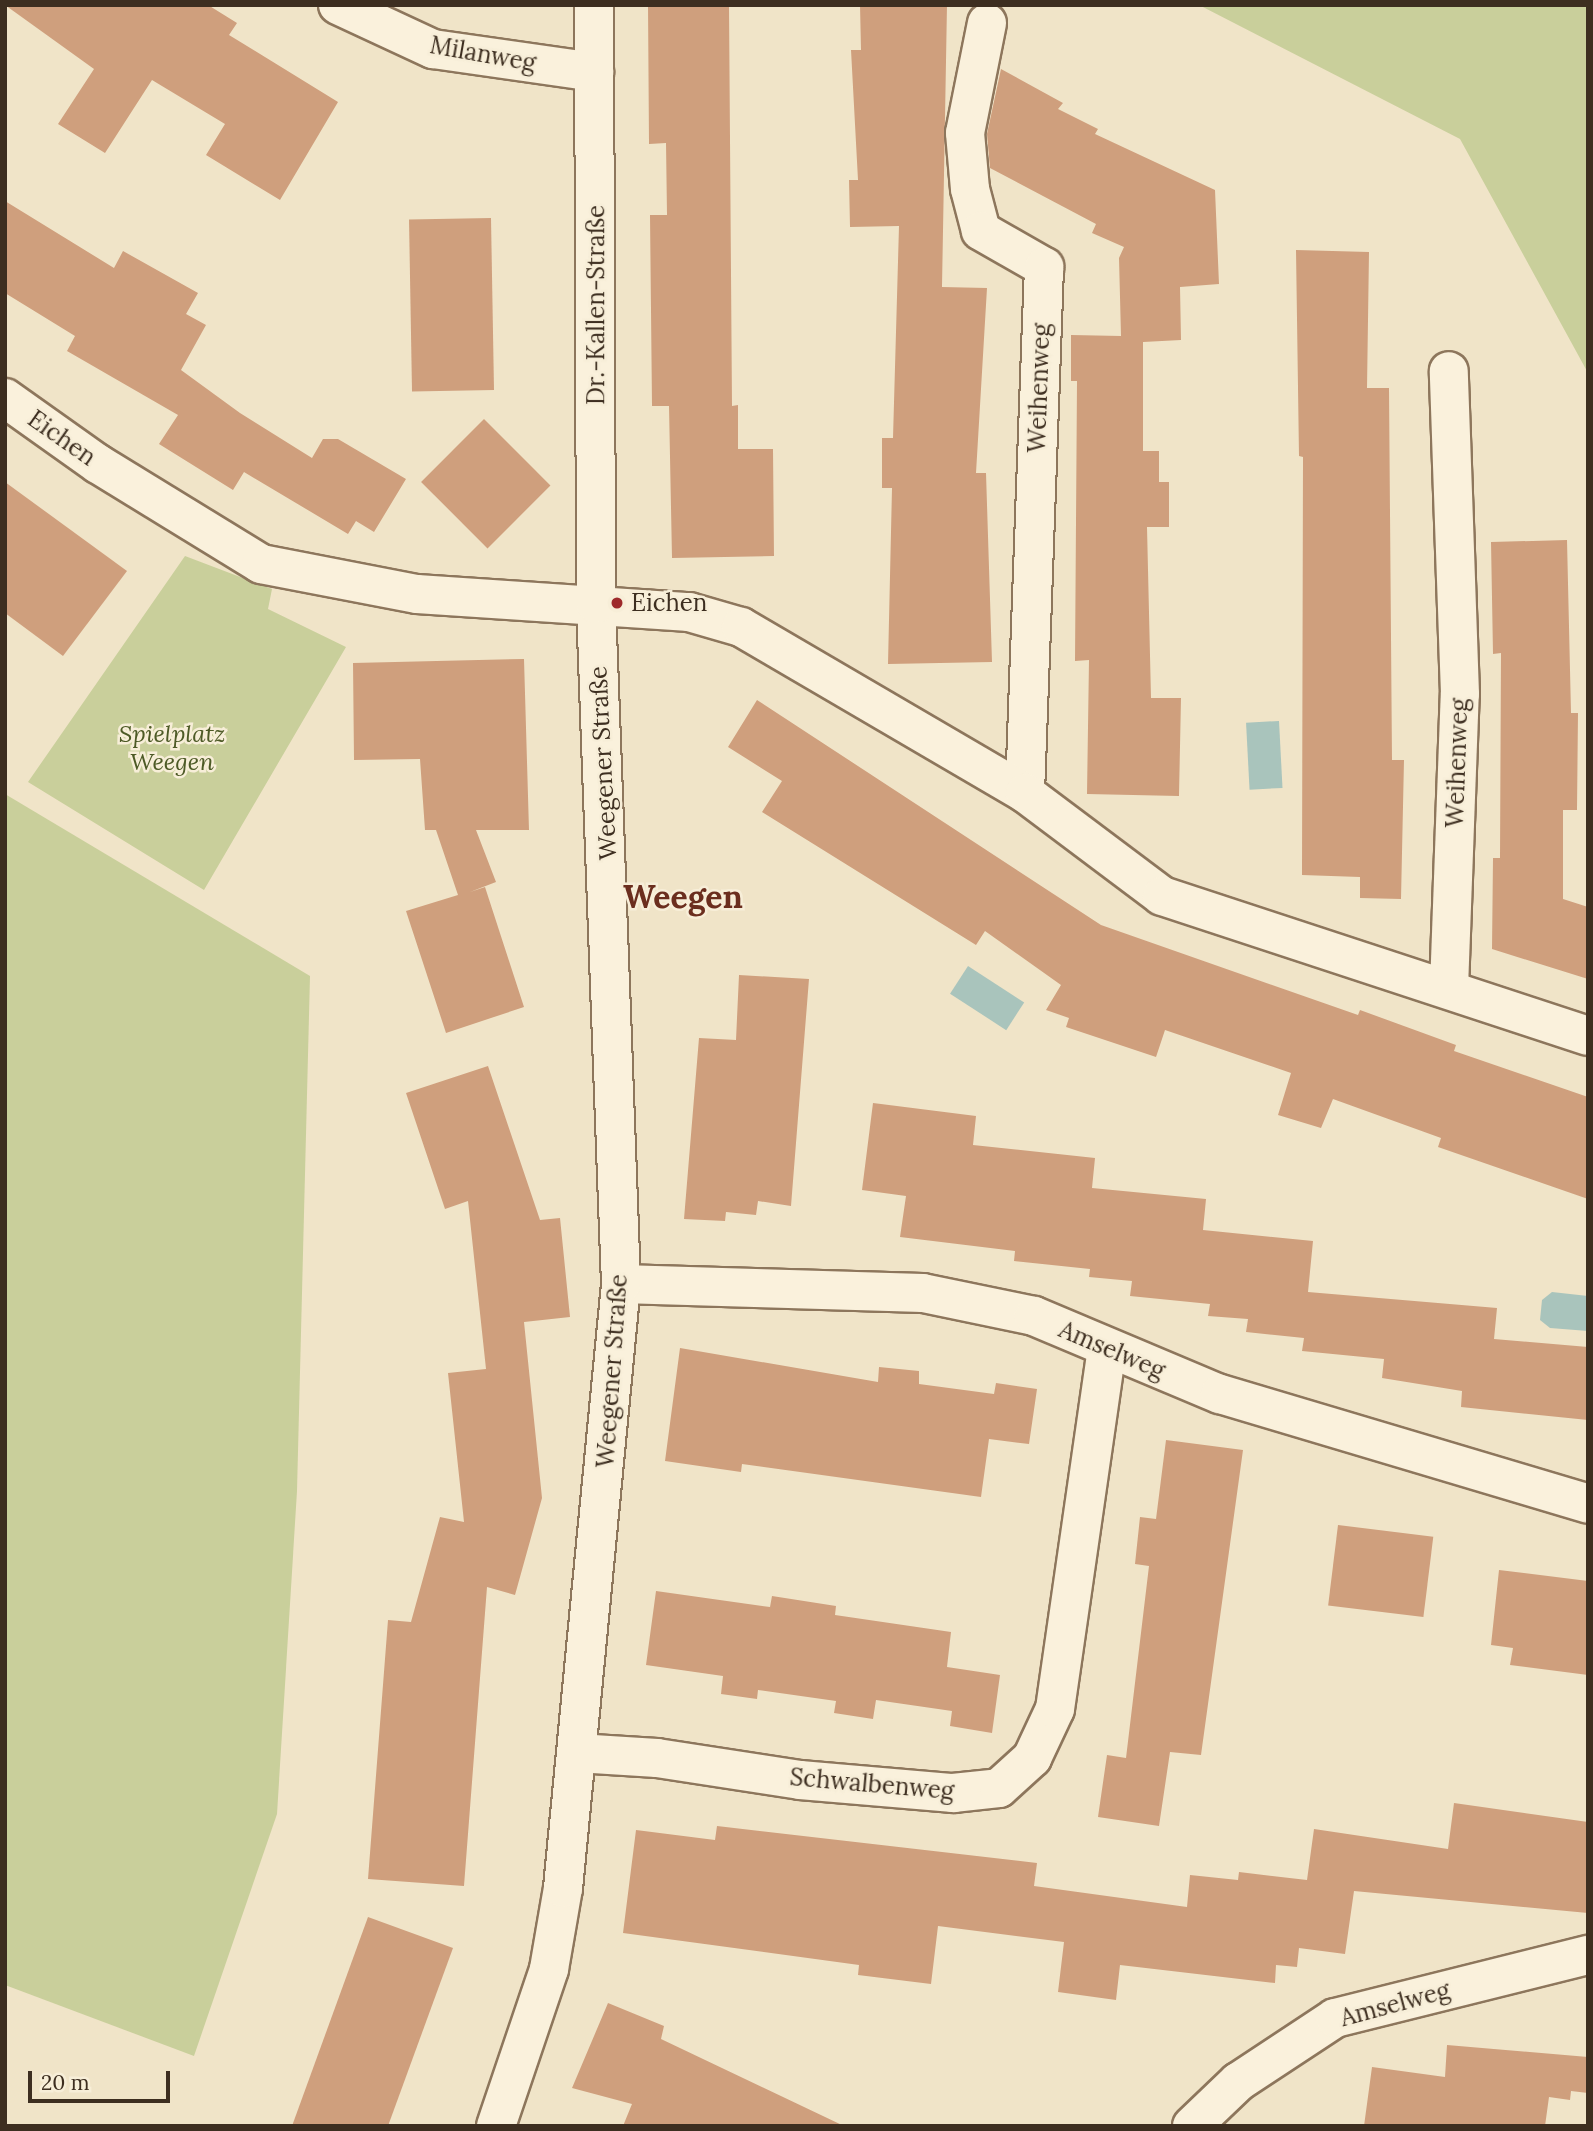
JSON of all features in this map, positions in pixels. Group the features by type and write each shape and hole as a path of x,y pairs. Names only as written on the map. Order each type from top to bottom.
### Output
{"street":[{"name":"Milanweg","path":"338,5 433,49 594,72"},
{"name":"Dr.-Kallen-Straße","path":"594,5 596,604"},
{"name":"Weihenweg","path":"987,23 965,133 970,189 981,231 1044,267 1025,793"},
{"name":"Weihenweg","path":"1449,988 1460,694 1450,371"},
{"name":"Eichen","path":"5,398 98,464 261,564 417,594 596,604"},
{"path":"596,604 689,612 741,627 1025,793 1162,896 1588,1035"},
{"name":"Weegener Straße","path":"496,2126 549,1969 577,1753 621,1284 596,604"},
{"name":"Amselweg","path":"621,1284 923,1293 1034,1317 1220,1394 1588,1504"},
{"name":"Schwalbenweg","path":"577,1753 657,1758 800,1780 953,1793 999,1788 1032,1758 1055,1709 1107,1348"},
{"name":"Amselweg","path":"1192,2126 1238,2082 1335,2018 1588,1955"}],"green space":[{"path":"1199,5 1588,5 1588,373 1460,139"},
{"name":"Spielplatz Weegen","path":"185,556 272,589 268,609 346,647 204,890 28,782"},
{"path":"5,794 310,976 297,1491 277,1814 194,2056 5,1985"}],"water":[{"path":"1279,721 1283,788 1250,790 1246,723"},
{"path":"968,966 1024,1002 1006,1030 950,994"},
{"path":"1552,1292 1588,1296 1588,1331 1550,1328 1540,1320 1542,1300"}],"building":[{"path":"5,5 208,5 237,23 229,35 338,102 280,200 206,155 225,124 152,80 105,153 58,124 94,69"},
{"path":"648,5 729,5 732,406 738,405 738,449 773,449 774,556 672,558 669,406 652,406 650,215 667,215 666,143 649,144"},
{"path":"860,5 947,5 942,287 987,288 976,473 986,473 992,662 888,664 892,488 882,488 882,438 893,438 899,226 850,227 849,180 858,180 851,50 861,50"},
{"path":"1001,69 1063,103 1058,109 1098,129 1095,134 1215,190 1219,284 1180,287 1181,340 1143,342 1143,451 1159,451 1159,482 1169,482 1169,527 1147,527 1151,698 1181,698 1179,796 1087,794 1089,660 1075,661 1077,381 1071,381 1071,335 1121,336 1119,258 1124,247 1092,233 1096,224 990,168 987,134"},
{"path":"5,201 114,268 123,251 198,293 186,314 206,325 181,370 240,413 312,458 323,439 338,439 406,479 374,532 356,521 348,534 244,472 233,490 159,444 178,415 67,351 75,336 5,293"},
{"path":"491,218 494,390 412,391 409,219"},
{"path":"1296,250 1369,252 1367,388 1389,388 1392,760 1404,760 1401,899 1360,898 1360,877 1302,875 1303,457 1299,456"},
{"path":"484,419 550,485 488,548 421,482"},
{"path":"5,482 127,571 63,656 5,613"},
{"path":"1567,540 1571,713 1578,713 1577,810 1563,810 1563,899 1588,907 1588,979 1492,949 1493,858 1500,858 1501,653 1493,654 1491,542"},
{"path":"524,659 529,830 476,830 496,882 470,892 485,887 524,1007 446,1033 406,911 458,895 436,830 425,830 420,759 354,760 353,663"},
{"path":"757,700 1101,925 1358,1015 1360,1010 1456,1045 1454,1051 1588,1097 1588,1199 1438,1147 1441,1138 1333,1099 1321,1128 1278,1115 1291,1073 1165,1030 1156,1057 1066,1027 1069,1018 1046,1010 1061,985 985,931 976,945 762,812 782,781 728,747"},
{"path":"739,975 809,979 791,1206 758,1201 756,1215 726,1212 725,1221 684,1219 699,1038 736,1040"},
{"path":"488,1066 540,1220 560,1218 570,1317 524,1322 542,1498 515,1595 487,1587 464,1886 368,1879 388,1620 411,1622 440,1517 464,1522 448,1373 486,1369 468,1201 445,1209 406,1093"},
{"path":"873,1103 976,1116 973,1145 1095,1158 1092,1188 1206,1199 1203,1230 1313,1241 1308,1292 1497,1308 1494,1339 1588,1347 1588,1420 1461,1407 1462,1391 1382,1378 1384,1359 1302,1351 1304,1338 1246,1332 1248,1319 1208,1316 1210,1304 1130,1296 1132,1281 1089,1277 1090,1269 1014,1261 1015,1251 900,1237 906,1196 862,1190"},
{"path":"680,1348 878,1382 879,1367 919,1371 919,1384 994,1394 996,1383 1037,1389 1029,1444 989,1439 981,1497 742,1464 741,1472 665,1461"},
{"path":"1166,1440 1243,1450 1201,1755 1170,1752 1159,1826 1098,1817 1107,1755 1126,1758 1149,1566 1135,1564 1140,1517 1156,1519"},
{"path":"1338,1525 1433,1537 1423,1617 1328,1605"},
{"path":"1499,1570 1588,1581 1588,1675 1510,1665 1513,1648 1491,1645"},
{"path":"656,1591 770,1607 772,1596 836,1606 835,1615 951,1632 947,1667 1000,1675 992,1733 950,1726 952,1711 876,1700 873,1719 834,1713 836,1701 758,1690 757,1699 721,1694 723,1676 646,1665"},
{"path":"1454,1803 1588,1822 1588,1913 1354,1891 1345,1954 1299,1948 1297,1967 1276,1965 1275,1983 1120,1965 1116,2000 1058,1992 1064,1942 938,1926 931,1984 858,1975 859,1965 623,1933 636,1830 715,1840 717,1826 1037,1863 1034,1886 1187,1907 1190,1875 1238,1880 1239,1872 1307,1880 1314,1829 1448,1849"},
{"path":"368,1917 453,1948 388,2126 292,2126"},
{"path":"608,2003 664,2026 661,2039 844,2126 623,2126 632,2104 572,2088"},
{"path":"1447,2045 1588,2057 1588,2093 1571,2091 1570,2100 1549,2097 1545,2126 1364,2126 1372,2067 1445,2077"}],"place":[{"name":"Eichen","path":"617,603"}],"district":[{"name":"Weegen","path":"683,897"}]}
